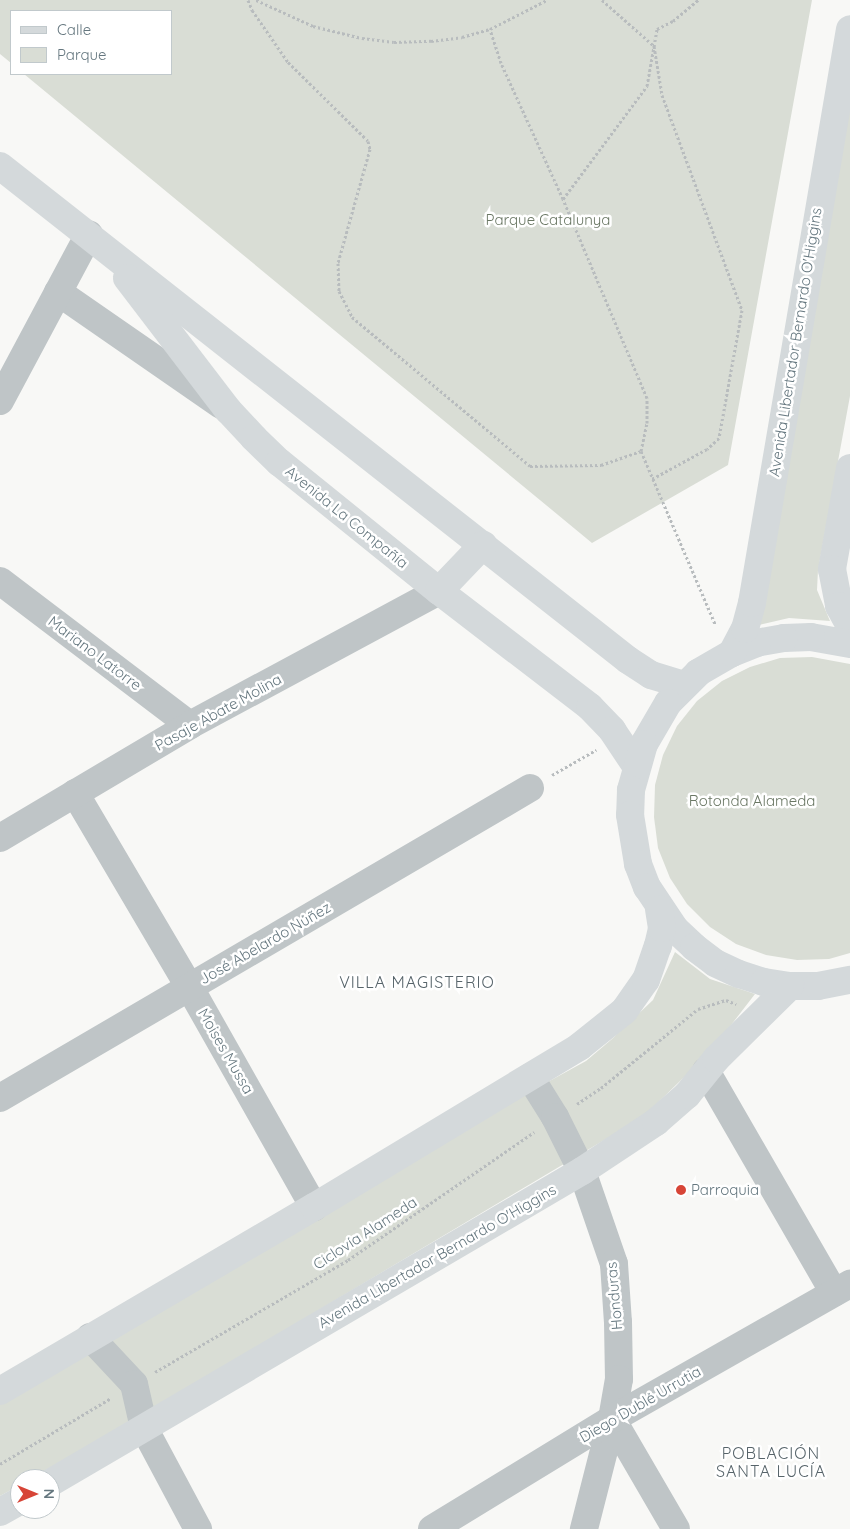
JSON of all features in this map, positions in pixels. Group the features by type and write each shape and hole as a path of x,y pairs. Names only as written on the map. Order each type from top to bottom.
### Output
{"main road":[{"name":"Avenida Libertador Bernardo O'Higgins","path":"732,652 745,629 752,603 850,29"},
{"name":"Avenida La Compañía","path":"0,166 89,234 628,660 651,675 684,686"},
{"name":"Avenida La Compañía","path":"89,234 144,298 228,410 279,462 439,591 590,707 612,730 636,766"},
{"path":"850,468 832,569 839,606 850,626"},
{"path":"439,591 483,545"},
{"path":"850,644 811,637 784,638 757,643 732,652 715,662 684,686 654,723 636,766 630,815 632,840 638,864 647,887 659,909 694,948 715,963 739,974 764,982 790,986 818,986 850,980"},
{"path":"0,1391 314,1207 530,1077 607,1026 638,993 652,966 662,928 659,909"},
{"name":"Avenida Libertador Bernardo O'Higgins","path":"60,1477 582,1171 656,1122 686,1095 706,1071 790,986"}],"street":[{"path":"0,401 89,234"},
{"path":"58,292 228,410"},
{"name":"Mariano Latorre","path":"0,581 190,725"},
{"name":"Pasaje Abate Molina","path":"0,838 190,725 439,591"},
{"name":"José Abelardo Núñez","path":"0,1098 530,788"},
{"name":"Moises Mussa","path":"76,793 190,988 314,1207"},
{"path":"706,1071 842,1289"},
{"name":"Honduras","path":"530,1077 555,1117 582,1171 614,1264 619,1379 612,1418 584,1529"},
{"name":"Diego Dublé Urrutia","path":"432,1529 612,1418 842,1289"},
{"path":"90,1337 134,1384 144,1428 198,1529"},
{"path":"612,1418 676,1529"}],"path":[{"path":"248,0 252,10 288,62 368,141 370,149 338,264 339,291 352,317 530,466 601,465 641,451"},
{"path":"256,0 313,26 378,40 431,41 462,37 490,29 548,0"},
{"path":"602,0 654,46 662,95 740,299 742,318 719,438 707,449 652,479"},
{"path":"562,199 646,86 657,29 673,21 698,0"},
{"path":"490,29 501,63 562,199 647,398 646,423 641,451 715,624"},
{"path":"530,788 595,752 612,730"},
{"name":"Ciclovía Alameda","path":"0,1464 348,1260 555,1117 601,1088 698,1009 726,1000"}],"green space":[{"name":"Parque Catalunya","path":"0,0 812,0 728,465 592,543 25,75 172,75 172,10 10,10 10,62 0,54"},
{"path":"850,100 850,396 818,570 817,590 830,621 789,618 759,625"},
{"name":"Rotonda Alameda","path":"812,657 850,664 850,953 829,959 797,960 766,955 736,944 710,927 687,904 670,878 658,848 654,817 655,785 663,755 677,726 697,701 722,681 750,667 780,658"},
{"path":"675,952 710,979 755,994 711,1051 643,1117 132,1421 48,1469 10,1469 10,1490 0,1496 0,1399 338,1197 586,1061 653,1000"}],"place":[{"name":"Parroquia","path":"681,1190"}],"district":[{"name":"VILLA MAGISTERIO","path":"417,982"},
{"name":"POBLACIÓN SANTA LUCÍA","path":"771,1462"}]}
